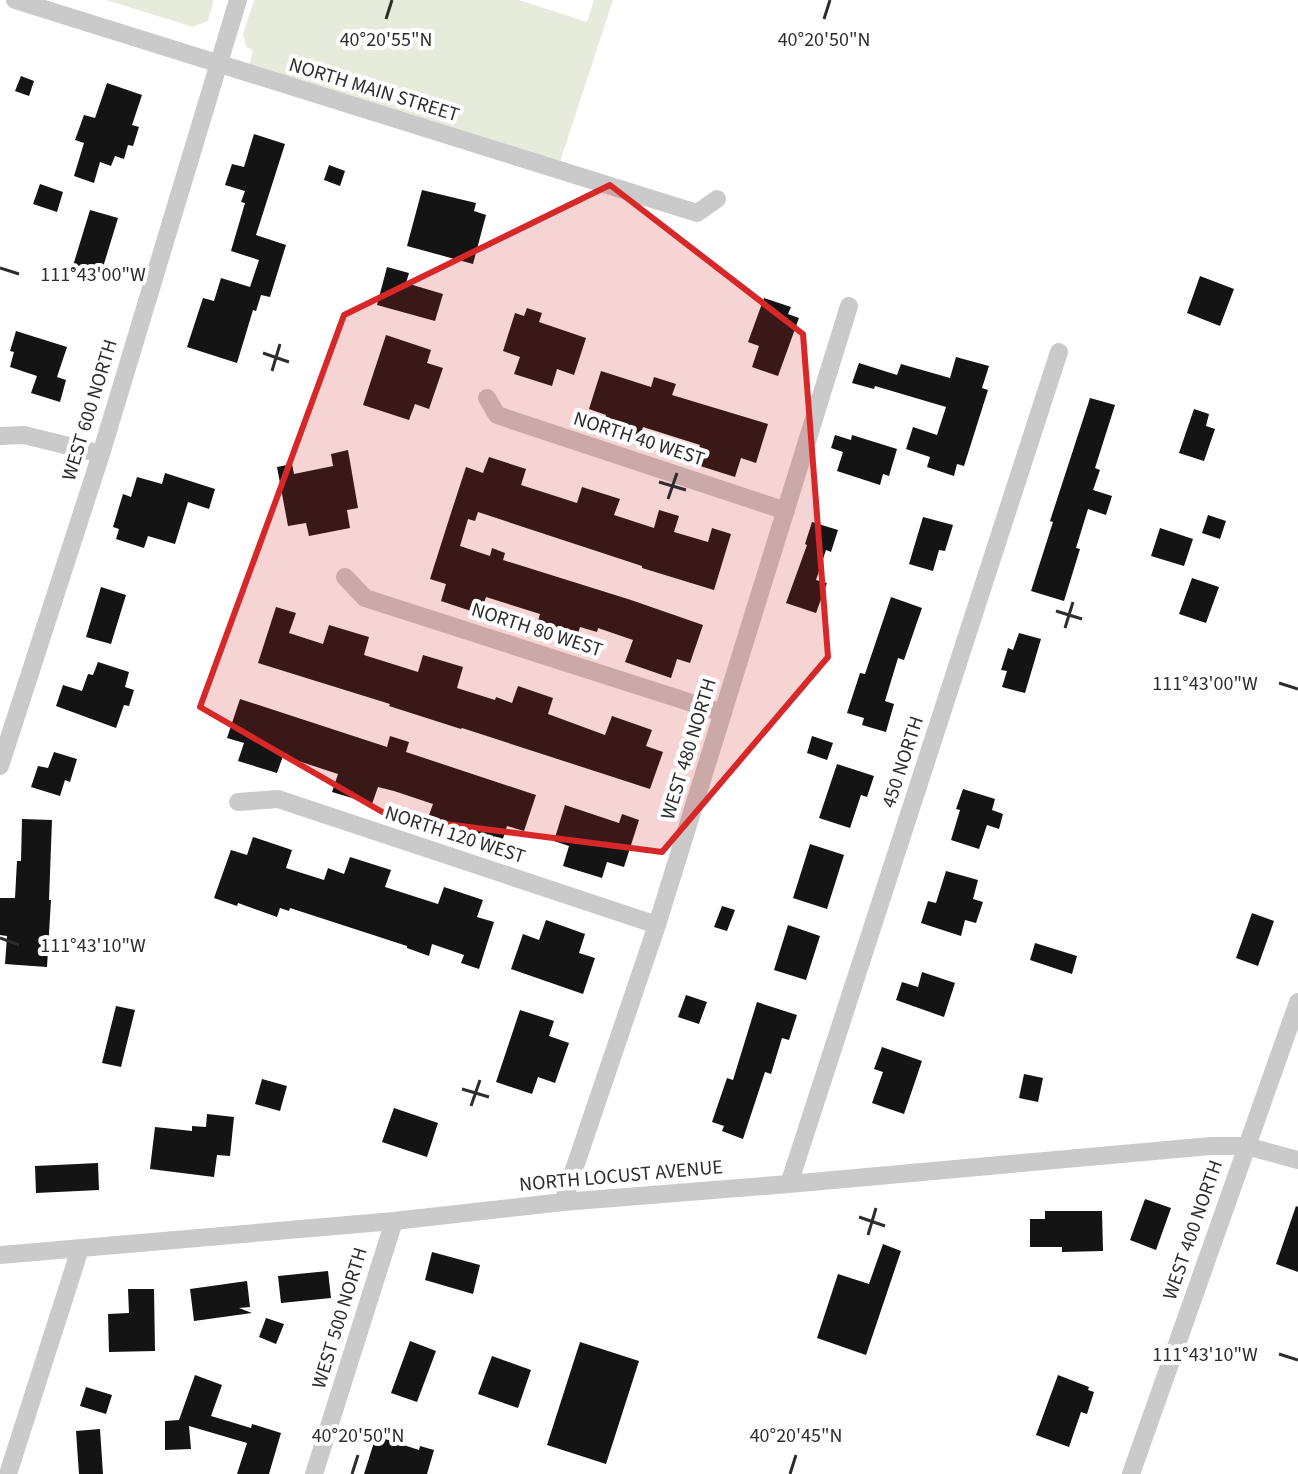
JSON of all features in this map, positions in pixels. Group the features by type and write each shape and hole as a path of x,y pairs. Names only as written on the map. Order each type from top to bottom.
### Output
{"street":[{"name":"NORTH MAIN STREET","path":"15,0 697,213 717,199"},
{"name":"WEST 600 NORTH","path":"0,766 101,454 238,0"},
{"name":"WEST 480 NORTH","path":"563,1202 657,925 849,306"},
{"name":"450 NORTH","path":"789,1184 1059,352"},
{"name":"NORTH 40 WEST","path":"487,398 497,415 786,511"},
{"path":"0,436 24,435 101,454"},
{"name":"NORTH 80 WEST","path":"345,577 365,598 723,713"},
{"name":"NORTH 120 WEST","path":"238,802 278,799 657,925"},
{"name":"WEST 400 NORTH","path":"1131,1474 1298,1002"},
{"name":"NORTH LOCUST AVENUE","path":"0,1255 1211,1146 1246,1146 1298,1160"},
{"name":"WEST 500 NORTH","path":"314,1474 394,1221"},
{"path":"8,1474 80,1249"}],"highlighted area":[{"path":"610,185 803,334 828,657 662,852 391,817 200,707 344,315"}],"green space":[{"path":"106,0 214,0 208,21 193,27"},
{"path":"254,0 519,0 587,22 594,0 613,0 560,162 249,66 253,51 246,46 243,34"}],"building":[{"path":"21,76 34,81 29,96 15,91"},
{"path":"107,83 142,95 132,125 139,127 133,146 128,145 124,159 115,156 111,166 100,162 94,183 74,176 84,143 75,140 84,115 95,118"},
{"path":"254,134 285,144 256,235 286,245 270,297 261,295 256,311 253,310 237,363 187,347 203,298 214,301 221,278 250,287 259,260 231,251 245,203 241,202 245,191 225,185 232,164 244,167"},
{"path":"329,165 345,171 340,186 324,180"},
{"path":"40,184 63,192 57,212 33,204"},
{"path":"422,190 476,203 474,211 486,215 473,264 407,246"},
{"path":"90,210 118,218 100,277 72,269"},
{"path":"387,267 409,273 406,283 443,294 435,321 377,305"},
{"path":"1200,276 1234,289 1220,326 1187,313"},
{"path":"764,298 791,307 788,314 799,318 778,376 752,367 759,346 748,342"},
{"path":"527,308 542,313 539,322 586,338 574,375 557,369 552,386 514,374 520,357 503,351 515,313 524,316"},
{"path":"16,331 67,347 57,377 66,380 60,402 31,393 37,376 10,367 14,352 10,351"},
{"path":"386,335 431,350 427,363 443,368 429,409 415,404 409,420 363,405"},
{"path":"956,357 989,366 982,388 988,390 964,466 957,464 954,476 927,467 930,457 906,449 913,427 937,435 946,407 875,386 874,389 852,383 859,363 897,375 901,364 950,378"},
{"path":"601,371 651,387 654,377 676,384 672,395 768,424 756,463 741,458 735,477 694,464 700,445 643,427 638,443 601,431 606,415 589,409"},
{"path":"1090,398 1115,405 1095,468 1100,470 1093,490 1112,496 1106,515 1088,509 1064,601 1031,591"},
{"path":"1194,409 1209,414 1206,426 1215,429 1204,461 1179,453"},
{"path":"835,435 851,440 852,435 897,449 889,476 883,474 880,485 837,471 843,452 831,448"},
{"path":"348,450 358,508 347,510 350,528 309,536 306,523 288,526 277,467 292,464 294,474 333,466 331,454"},
{"path":"489,457 526,469 521,485 577,503 582,487 620,499 614,515 654,528 659,510 679,516 674,532 708,542 712,528 731,534 714,590 478,512 475,521 468,519 460,546 490,556 492,548 505,553 503,560 703,625 690,663 677,659 671,678 625,662 633,640 598,628 597,632 580,627 575,644 535,632 540,614 486,597 480,614 441,601 446,584 430,579 466,467 483,473"},
{"path":"165,473 215,489 209,509 188,502 175,544 148,536 144,548 116,539 119,529 113,527 123,494 131,497 137,477 162,484"},
{"path":"1208,515 1226,521 1220,539 1202,533"},
{"path":"923,517 953,525 945,551 939,550 933,571 909,564"},
{"path":"812,522 838,530 831,552 826,550 816,580 827,583 816,613 786,603"},
{"path":"1160,528 1193,539 1184,566 1151,556"},
{"path":"1192,578 1219,587 1206,623 1179,614"},
{"path":"101,587 126,595 111,644 86,637"},
{"path":"891,597 922,608 904,660 898,658 885,701 894,704 886,732 862,725 864,718 847,713 860,673 865,674"},
{"path":"276,607 296,613 289,633 323,644 329,625 369,637 364,655 418,672 423,655 463,667 457,688 512,703 518,686 553,698 548,714 605,735 612,716 652,730 646,746 663,752 650,789 258,663"},
{"path":"1019,633 1041,639 1025,693 1002,687 1007,671 1001,670 1008,648 1013,650"},
{"path":"98,662 129,672 125,687 134,690 129,706 124,705 116,728 56,706 63,685 82,691 88,674 93,675"},
{"path":"240,699 387,747 390,736 409,742 406,752 536,795 524,831 507,826 501,845 427,821 433,804 394,791 378,787 372,804 332,792 338,774 283,756 277,773 238,761 244,743 227,738"},
{"path":"812,736 833,743 827,760 807,753"},
{"path":"54,752 77,759 70,782 65,780 60,796 31,787 38,766 48,768"},
{"path":"837,764 874,776 867,797 861,795 850,828 819,818"},
{"path":"963,789 995,799 992,810 1003,814 999,829 987,825 979,849 951,840"},
{"path":"565,805 619,823 622,814 639,820 624,867 607,862 602,878 563,866 569,846 554,841"},
{"path":"22,819 52,820 47,967 5,964 7,936 0,935 0,898 15,898 17,861 21,861"},
{"path":"253,837 292,850 286,868 324,880 328,868 344,874 350,857 391,870 385,887 438,904 444,887 483,900 477,917 494,922 479,969 461,963 464,955 432,944 429,956 290,908 289,911 280,908 277,917 214,898 231,850 247,855"},
{"path":"810,844 844,855 827,909 793,898"},
{"path":"946,871 978,880 973,899 983,902 976,923 965,920 961,936 921,923 928,901 936,903"},
{"path":"722,906 735,910 727,931 714,927"},
{"path":"1252,913 1274,921 1258,966 1236,958"},
{"path":"546,920 585,934 579,953 595,958 583,994 511,969 523,934 539,940"},
{"path":"788,925 820,936 806,980 774,970"},
{"path":"1035,943 1077,956 1072,974 1030,960"},
{"path":"922,972 955,983 944,1017 896,1000 902,982 918,987"},
{"path":"686,995 707,1002 699,1024 678,1017"},
{"path":"757,1002 797,1015 789,1040 782,1038 771,1074 765,1072 743,1139 722,1131 724,1126 712,1122 727,1078 733,1080"},
{"path":"116,1006 135,1010 121,1067 102,1063"},
{"path":"520,1010 554,1021 549,1036 569,1043 555,1083 538,1077 532,1094 496,1082"},
{"path":"882,1047 922,1061 904,1114 872,1103 883,1072 874,1069"},
{"path":"1024,1074 1043,1078 1038,1102 1019,1098"},
{"path":"262,1079 287,1086 280,1111 255,1104"},
{"path":"394,1108 438,1123 427,1157 382,1142"},
{"path":"207,1114 234,1117 230,1156 217,1155 214,1177 150,1169 155,1127 192,1131 192,1126 206,1127"},
{"path":"98,1163 99,1190 36,1193 35,1166"},
{"path":"1145,1199 1171,1208 1156,1250 1130,1240"},
{"path":"1298,1207 1298,1272 1276,1264"},
{"path":"1045,1211 1102,1211 1103,1251 1062,1252 1062,1247 1030,1247 1030,1219 1045,1219"},
{"path":"883,1244 901,1251 866,1355 817,1338 838,1274 869,1284"},
{"path":"432,1252 480,1265 473,1294 425,1280"},
{"path":"328,1271 331,1298 281,1303 278,1276"},
{"path":"247,1281 250,1307 239,1308 252,1313 194,1321 190,1289"},
{"path":"128,1289 154,1289 155,1351 109,1352 108,1314 129,1313"},
{"path":"266,1318 284,1324 276,1344 259,1337"},
{"path":"410,1341 436,1351 417,1402 391,1393"},
{"path":"580,1342 639,1361 606,1464 547,1445"},
{"path":"492,1356 531,1370 518,1408 478,1394"},
{"path":"195,1375 222,1385 211,1416 281,1433 269,1474 237,1474 247,1443 189,1426 191,1449 165,1450 165,1421 179,1420"},
{"path":"1058,1375 1094,1392 1087,1414 1081,1412 1069,1447 1036,1435"},
{"path":"86,1387 112,1395 106,1414 80,1406"},
{"path":"100,1429 103,1474 79,1474 76,1431"},
{"path":"376,1436 419,1450 420,1446 434,1450 427,1474 364,1474"}]}
